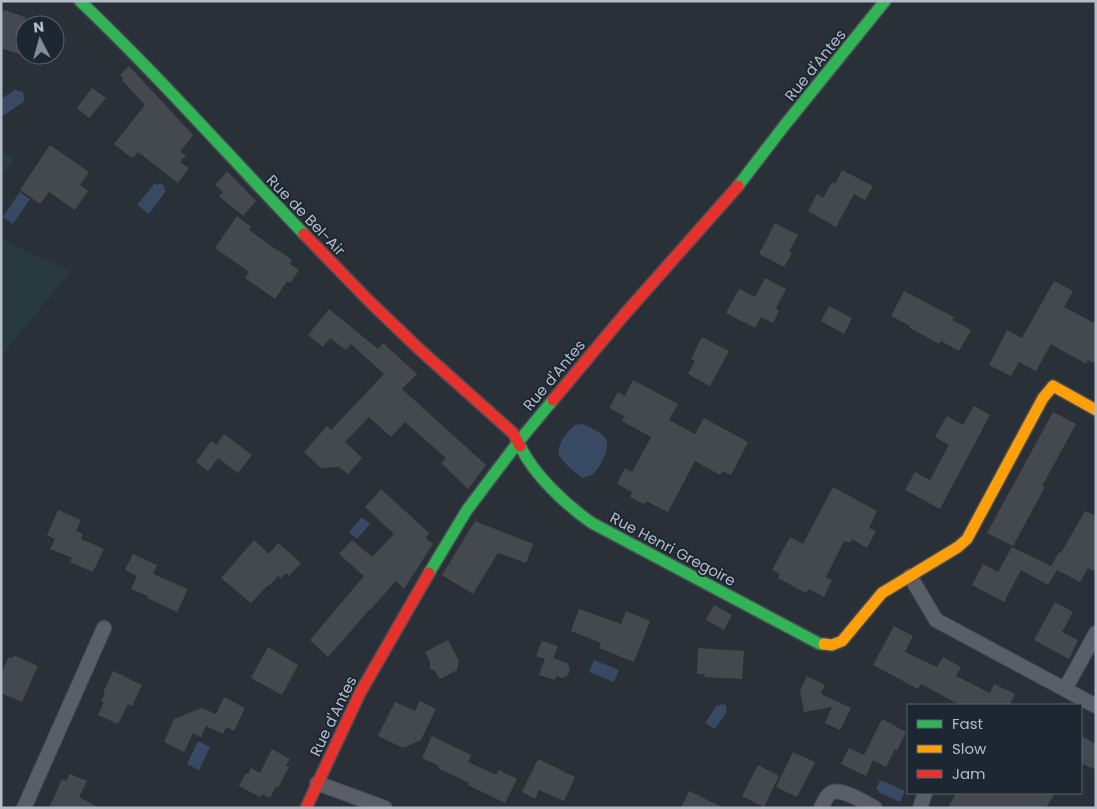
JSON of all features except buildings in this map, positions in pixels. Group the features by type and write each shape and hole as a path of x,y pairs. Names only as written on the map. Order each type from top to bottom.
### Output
{"street":[{"name":"Rue de Bel-Air","path":"80,1 121,40 249,177 369,301 447,375 500,420 519,441"},
{"name":"Rue d'Antes","path":"306,808 360,692 467,510 519,441 624,315 736,188 885,1"},
{"path":"1096,410 1053,386 1043,398 967,539 958,547 910,576 936,620 1096,706"},
{"name":"Rue Henri Gregoire","path":"519,441 522,451 532,465 569,507 592,523 820,644 832,645 842,641 882,593 910,576"},
{"path":"24,808 104,628"},
{"path":"1065,689 1096,633"},
{"path":"317,784 385,808"},
{"path":"821,808 827,796 833,792 841,792 875,808"},
{"path":"920,808 925,794"}],"green space":[{"path":"1,151 14,159 1,176"},
{"path":"1,237 16,246 71,271 1,356"}],"water":[{"path":"16,89 23,92 25,101 1,117 1,99"},
{"path":"155,183 163,185 166,191 149,214 137,205"},
{"path":"20,192 30,199 13,224 3,217"},
{"path":"583,424 601,434 606,439 607,447 604,458 596,471 592,475 582,478 563,461 559,455 559,447 563,438 575,425"},
{"path":"362,517 370,524 357,539 349,532"},
{"path":"594,660 619,670 614,682 589,672"},
{"path":"717,705 726,705 727,711 715,729 705,723"},
{"path":"198,741 210,747 199,770 187,764"},
{"path":"880,780 905,791 900,802 878,792 876,789"}],"traffic: fast":[{"path":"80,1 165,87 304,234"},
{"path":"738,186 885,1"},
{"path":"429,573 467,510 519,441 553,400"},
{"path":"520,446 534,468 552,489 592,523 820,644 824,644"}],"traffic: slow":[{"path":"824,644 832,645 842,641 882,593 958,547 967,539 1043,398 1053,386 1096,410"}],"traffic: jam":[{"path":"553,400 624,315 738,186"},
{"path":"304,234 419,349 513,433 520,446"},
{"path":"306,808 360,693 429,573"}]}
